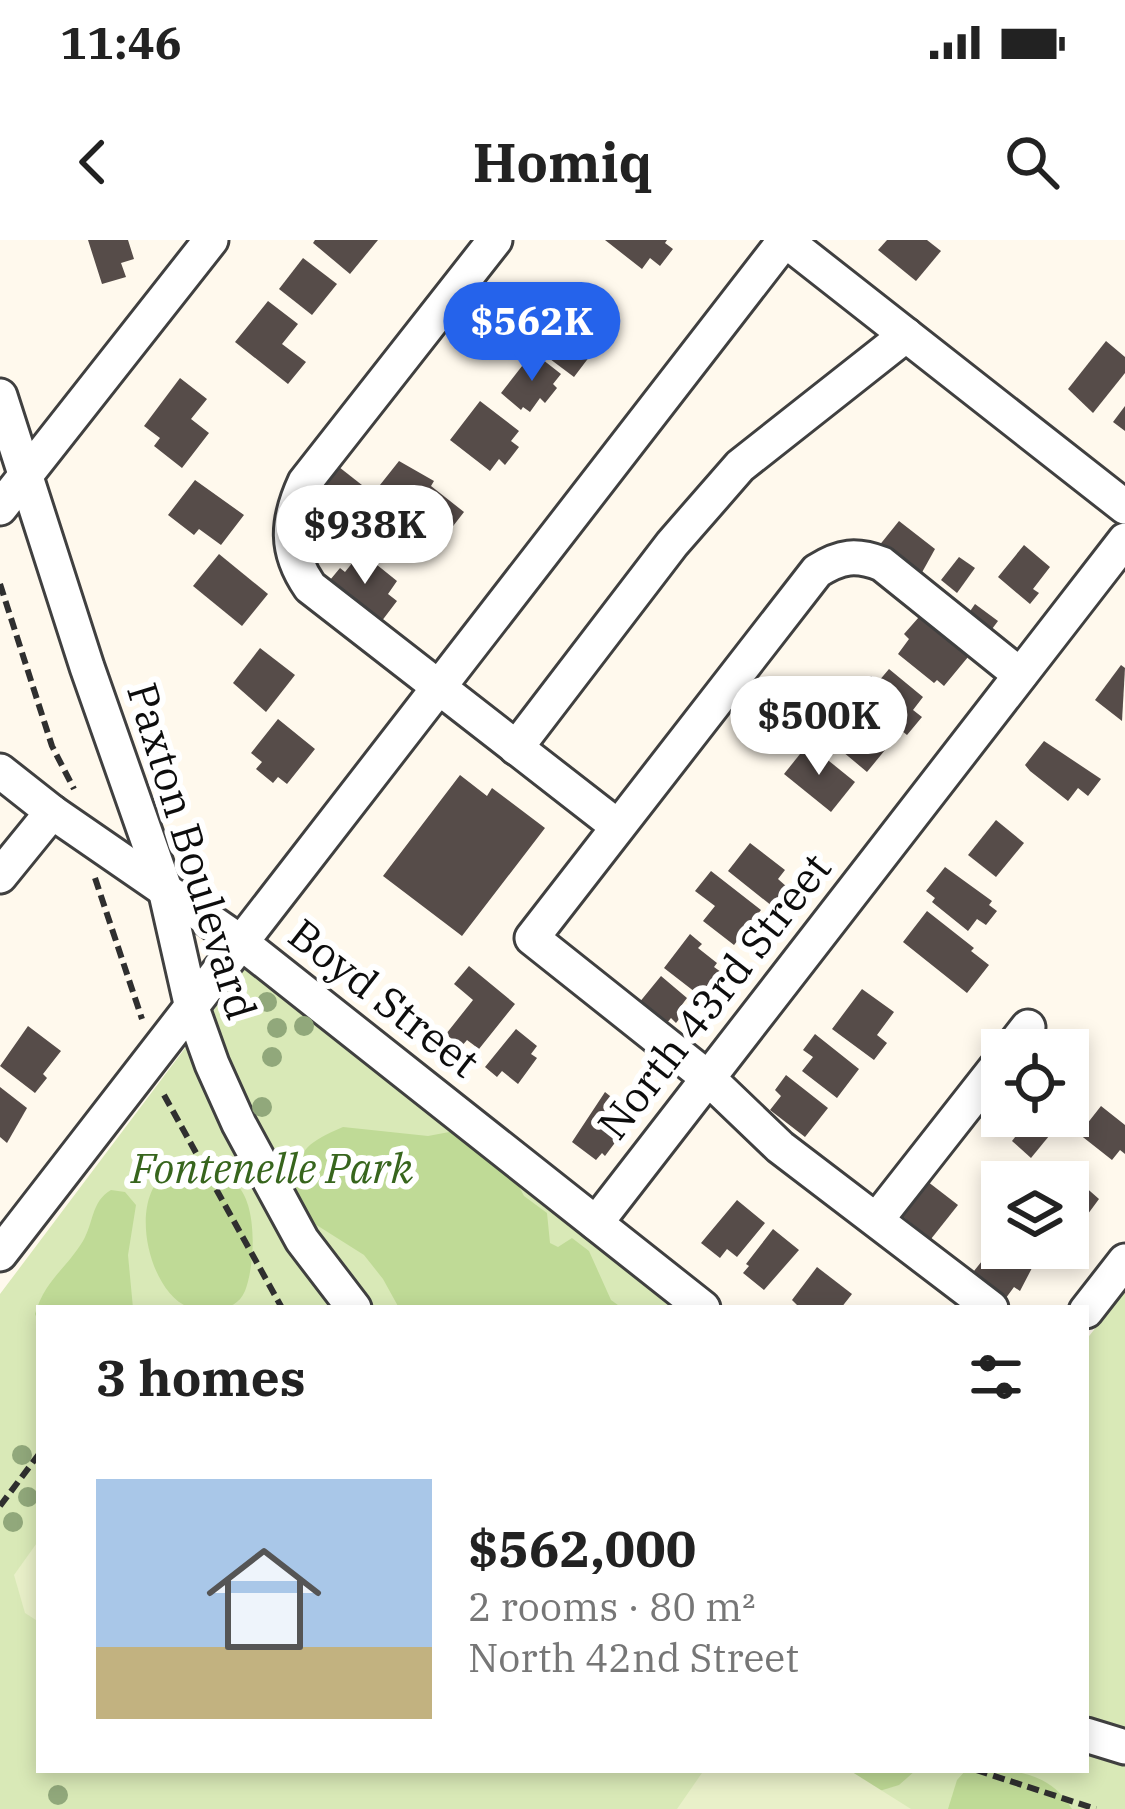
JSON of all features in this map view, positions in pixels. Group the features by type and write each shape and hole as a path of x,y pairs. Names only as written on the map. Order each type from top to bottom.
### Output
{"street":[{"path":"0,508 211,240"},
{"path":"496,240 305,482 289,525 298,569 310,587 617,826"},
{"path":"0,1254 785,240 1125,507"},
{"path":"516,748 672,544 740,466 906,335"},
{"name":"Paxton Boulevard","path":"0,396 87,668 165,889 192,1008 239,1124 302,1240 352,1305"},
{"name":"North 43rd Street","path":"596,1223 1125,540"},
{"path":"988,1305 781,1148 708,1078 532,938 817,571 833,561 863,557 882,564 1020,675"},
{"name":"Boyd Street","path":"0,771 242,943 699,1305"},
{"path":"0,876 52,812"},
{"path":"878,1218 981,1087"},
{"path":"1089,1308 1125,1261"},
{"path":"1089,1736 1125,1747"}],"path":[{"path":"151,1061 162,1092 280,1305"},
{"path":"0,1506 36,1458"},
{"path":"985,1773 1096,1809"}],"green space":[{"name":"Fontenelle Park","path":"246,967 675,1305 36,1305 36,1773 1089,1773 1089,1336 1125,1290 1125,1809 0,1809 0,1294"},
{"path":"343,1127 428,1136 460,1130 507,1163 524,1196 547,1213 550,1243 558,1247 572,1238 589,1251 611,1300 618,1305 397,1305 364,1255 307,1219 288,1185 297,1162 321,1137"},
{"path":"195,1167 217,1173 244,1195 252,1252 245,1291 234,1304 186,1305 174,1298 153,1264 148,1201 155,1184 171,1171"},
{"path":"111,1190 125,1192 136,1205 128,1255 133,1305 39,1305 83,1241"},
{"path":"36,1544 36,1620 25,1613 14,1575"},
{"path":"702,1773 854,1773 911,1809 677,1809"},
{"path":"811,1773 913,1773 899,1785 863,1796"},
{"path":"963,1773 1026,1774 1051,1786 1072,1809 948,1809"}],"building":[{"path":"88,240 128,240 134,259 121,263 126,277 102,284"},
{"path":"315,240 378,240 350,274"},
{"path":"605,240 667,240 673,249 660,266 650,258 642,269"},
{"path":"887,240 927,240 941,251 916,281 878,250"},
{"path":"303,258 337,284 312,315 279,289"},
{"path":"558,300 597,330 588,341 596,348 574,377 526,341"},
{"path":"268,301 298,324 282,344 306,362 288,384 235,342"},
{"path":"1106,341 1125,357 1125,373 1093,413 1068,389"},
{"path":"533,352 561,374 545,403 540,398 530,412 501,393"},
{"path":"180,378 207,399 191,419 209,433 182,468 154,446 160,438 144,426"},
{"path":"480,401 519,431 511,441 519,447 505,465 499,459 490,471 450,440"},
{"path":"1125,406 1125,431 1113,422"},
{"path":"399,461 434,481 431,486 464,512 450,530 441,523 433,533 376,490"},
{"path":"339,467 367,489 347,513 320,492"},
{"path":"195,480 244,515 221,545 199,529 194,535 168,515"},
{"path":"329,508 353,527 332,552 309,532"},
{"path":"899,521 935,549 915,585 874,552"},
{"path":"1024,545 1050,567 1033,589 1039,593 1030,604 998,577"},
{"path":"361,552 397,581 388,594 397,601 381,622 325,586"},
{"path":"219,554 268,594 242,626 193,586"},
{"path":"959,557 975,568 957,593 941,580"},
{"path":"975,604 998,621 986,637 964,620"},
{"path":"919,617 968,657 944,686 898,654 909,639 904,634"},
{"path":"260,648 295,675 266,712 233,683"},
{"path":"1121,665 1125,668 1122,721 1095,700"},
{"path":"889,669 923,697 913,710 922,717 907,735 856,694 871,676 878,682"},
{"path":"846,695 892,733 867,772 824,736 841,716 833,710"},
{"path":"278,719 315,749 287,784 278,777 273,783 256,769 262,762 251,753"},
{"path":"1044,741 1101,779 1088,796 1078,788 1068,801 1025,765"},
{"path":"808,744 855,782 831,812 784,774"},
{"path":"460,775 487,796 492,788 545,828 462,936 383,876"},
{"path":"996,820 1024,843 996,877 968,855"},
{"path":"750,843 785,870 778,879 787,887 772,906 728,871"},
{"path":"945,867 992,901 989,905 997,911 986,925 977,919 968,931 932,902 935,898 926,891"},
{"path":"711,871 761,910 734,945 703,921 715,906 695,891"},
{"path":"927,911 989,965 967,993 903,942"},
{"path":"690,934 721,972 705,993 699,988 695,992 664,968"},
{"path":"469,966 515,1004 479,1049 467,1040 461,1047 446,1034 473,1000 454,984"},
{"path":"661,976 687,998 676,1023 671,1018 661,1030 634,1009"},
{"path":"862,989 894,1012 877,1035 887,1043 874,1060 832,1029"},
{"path":"28,1026 61,1051 35,1093 0,1066"},
{"path":"516,1029 537,1046 531,1054 537,1058 518,1084 502,1071 497,1077 485,1067"},
{"path":"815,1034 859,1069 837,1098 802,1071 813,1057 803,1050"},
{"path":"786,1075 828,1108 805,1137 770,1110 781,1096 775,1090"},
{"path":"0,1087 27,1108 7,1143 0,1137"},
{"path":"605,1092 635,1116 605,1156 602,1153 596,1160 572,1142"},
{"path":"1101,1106 1125,1125 1125,1154 1120,1150 1112,1160 1083,1137 1089,1137 1089,1121"},
{"path":"1015,1137 1048,1137 1031,1158 1012,1141"},
{"path":"923,1178 958,1205 931,1239 897,1212"},
{"path":"1089,1190 1099,1199 1089,1213"},
{"path":"737,1200 765,1223 737,1257 727,1249 720,1258 701,1243"},
{"path":"773,1229 799,1250 764,1290 743,1273"},
{"path":"981,1262 981,1269 1031,1269 1020,1291 1014,1287 1003,1302 970,1276"},
{"path":"817,1267 852,1294 843,1305 797,1305 792,1300"}]}
